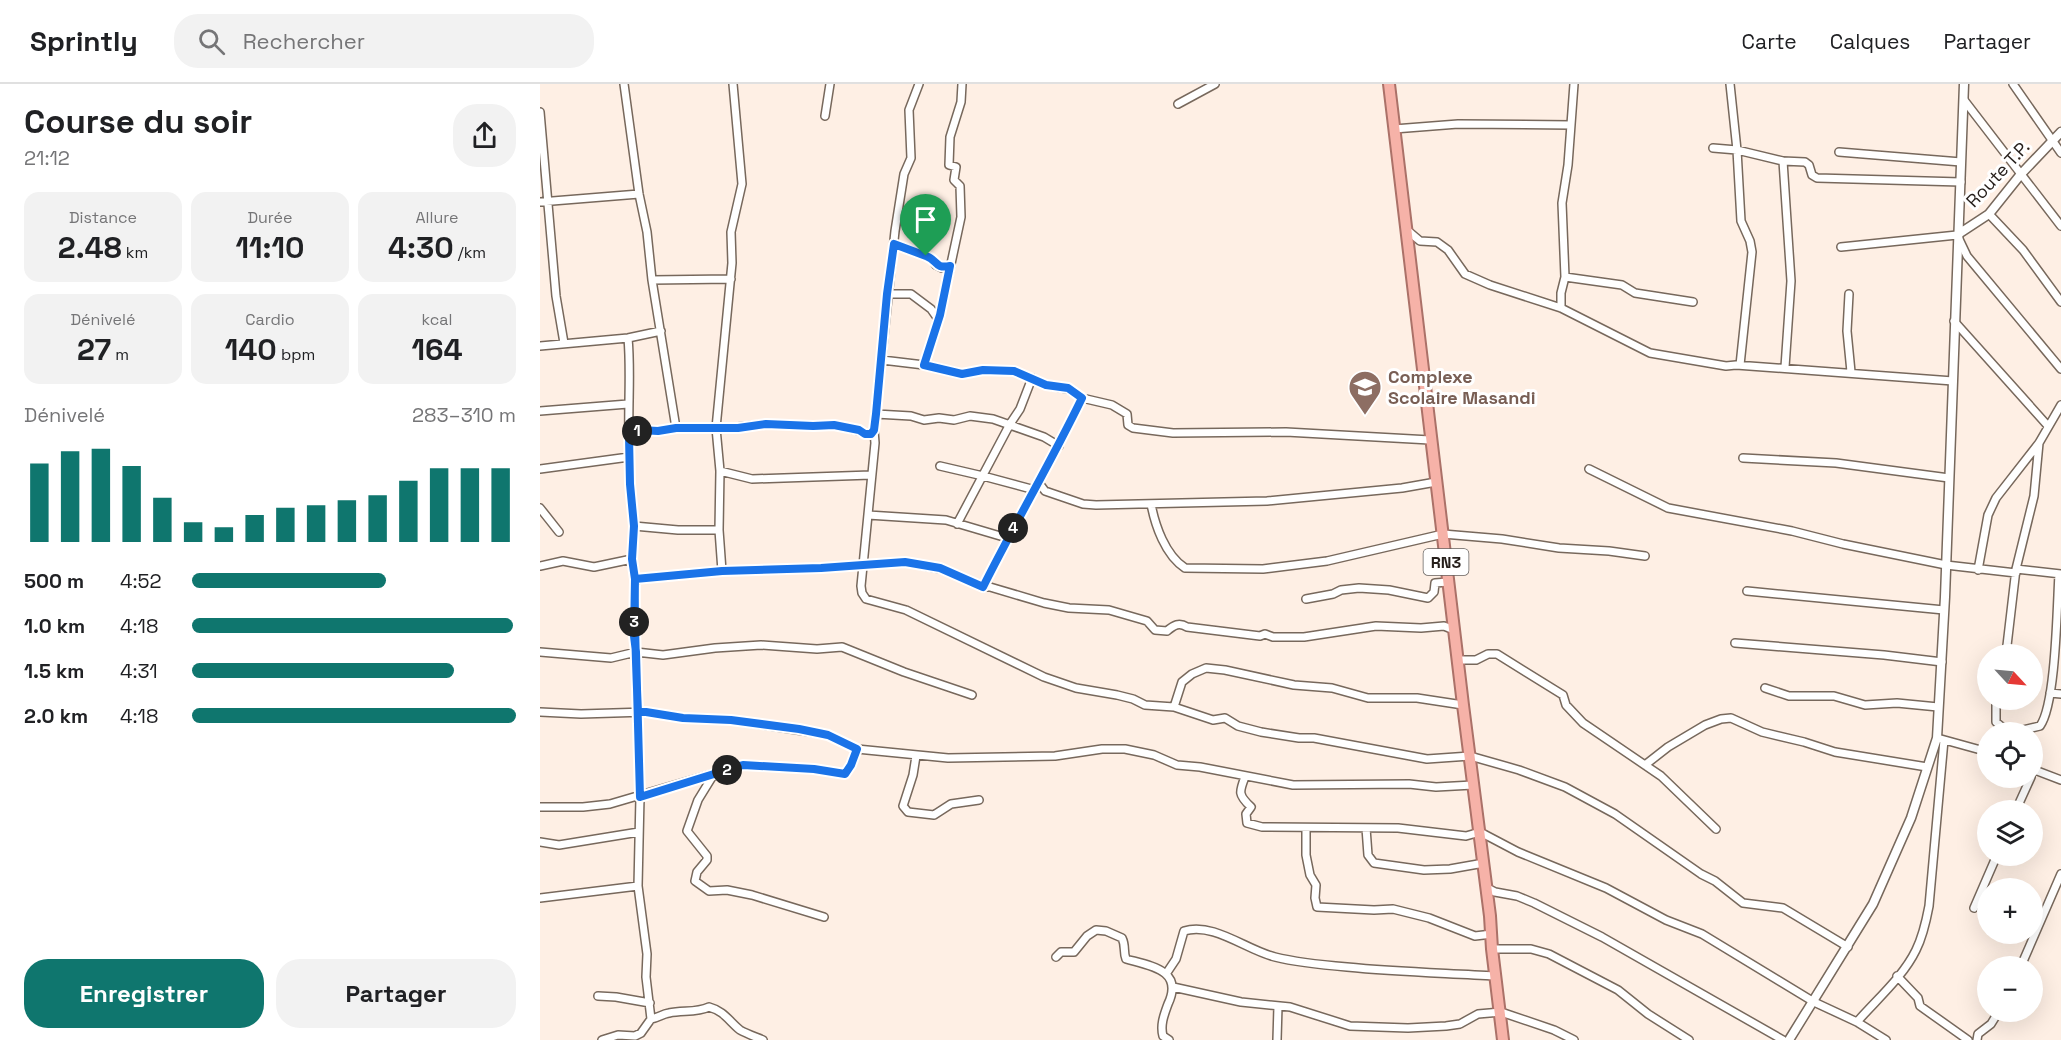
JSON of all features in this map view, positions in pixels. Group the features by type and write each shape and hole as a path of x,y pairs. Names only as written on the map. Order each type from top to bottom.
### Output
{"highway":[{"name":"RN3","path":"1389,84 1430,440 1453,616 1449,628 1458,660 1473,785 1484,838 1484,863 1490,892 1492,949 1503,1040"}],"street":[{"path":"624,84 676,428"},
{"path":"722,571 719,530 720,471 716,428 731,279 731,232 742,184 733,84"},
{"path":"825,116 830,84"},
{"path":"919,84 909,110 911,158 904,174 887,294 882,360 876,400 875,443 861,586 866,599 913,613 1054,681 1076,688 1133,699 1145,705 1174,707 1213,720 1225,718 1238,726 1299,738 1314,738 1427,759 1470,756 1519,770 1565,788 1615,814 1701,874 1715,881 1743,903 1783,908 1848,948"},
{"path":"924,365 938,319 961,217 960,186 954,180 956,167 949,165 950,137 961,102 962,84"},
{"path":"1178,104 1215,84"},
{"path":"1561,308 1561,293 1565,277 1562,203 1574,84"},
{"path":"1730,84 1741,221 1752,252 1740,365"},
{"path":"1857,1022 1898,976 1915,952 1926,922 1940,739 1938,707 1942,662 1964,84"},
{"path":"2013,84 2061,153"},
{"path":"1964,100 2061,226"},
{"path":"540,112 544,202 564,343"},
{"path":"1394,129 1426,125 1468,124 1571,125"},
{"name":"Route T.P.","path":"1957,235 1989,214 2021,174 2061,132"},
{"path":"1713,148 1737,150 1783,161 1807,163 1812,175 1817,178 1961,182"},
{"path":"1839,152 1961,162"},
{"path":"1783,161 1791,280 1785,368"},
{"path":"544,202 639,194"},
{"path":"1989,214 2023,250 2061,302"},
{"path":"1407,230 1420,241 1437,242 1448,250 1465,274 1490,285 1561,308 1650,352 1726,366 1851,372 1953,381"},
{"path":"1841,247 1957,235"},
{"path":"1957,235 1967,256 2061,369"},
{"path":"894,244 931,258 936,265 942,268 950,266"},
{"path":"1565,277 1622,285 1635,293 1693,302"},
{"path":"652,280 731,279"},
{"path":"887,294 911,294 931,309 938,319"},
{"path":"1850,294 1847,330 1851,372"},
{"path":"1954,321 2048,426"},
{"path":"540,346 628,338 661,331"},
{"path":"602,1040 618,1035 640,1037 651,1019 646,977 647,954 638,886 640,797 634,636 635,579 632,559 634,526 629,457 628,404 631,367 628,338"},
{"path":"882,360 924,365 962,374 983,370 1014,371 1046,385 1068,388 1082,398 1123,410 1127,414 1128,425 1133,428 1173,433 1286,432 1430,440"},
{"path":"957,524 1020,409 1032,378"},
{"path":"983,587 1006,538 1039,483 1082,398"},
{"path":"540,411 628,404"},
{"path":"1978,570 1988,515 1996,498 2039,443 2061,405"},
{"path":"876,414 911,416 924,420 939,418 954,420 970,416 993,419 1044,437 1059,446"},
{"path":"629,436 640,430 658,431 676,428 766,424 834,425 859,430 868,435 874,430"},
{"path":"2007,644 2016,571 2034,496 2039,443"},
{"path":"540,469 629,457"},
{"path":"1743,458 1836,463 1949,478"},
{"path":"940,466 1035,490"},
{"path":"1589,469 1668,508 1792,531 1946,565 1978,570 2060,574 2050,693 2047,716 2043,722"},
{"path":"720,471 752,479 871,475"},
{"path":"1039,483 1045,491 1083,504 1151,504 1267,501 1402,488 1436,482"},
{"path":"1151,504 1154,522 1160,535 1173,556 1185,568 1263,569 1327,561 1443,534 1645,556"},
{"path":"540,508 559,532"},
{"path":"868,515 946,520 1006,538"},
{"path":"634,526 678,530 719,530"},
{"path":"540,566 563,561 594,567 632,559"},
{"path":"635,579 722,571 821,568 864,563 905,562 932,566 983,587 1069,608 1109,610 1147,621 1155,630 1167,631 1174,625 1182,624 1187,627 1245,636 1265,634 1304,637 1376,626 1449,628"},
{"path":"1306,599 1359,588 1389,590 1428,598 1434,592 1434,583 1448,582"},
{"path":"1747,591 1944,610"},
{"path":"1735,643 1942,662"},
{"path":"540,652 611,658 636,652 663,655 761,645 817,649 842,647 904,672 972,695"},
{"path":"1458,660 1476,660 1488,654 1497,654 1563,695 1566,705 1583,723 1661,776 1716,829"},
{"path":"1174,707 1182,682 1192,674 1206,668 1294,685 1332,688 1368,698 1417,698 1463,705"},
{"path":"1765,688 1789,696 1834,696 1865,705 1897,703 1938,707"},
{"path":"2050,693 2061,694"},
{"path":"540,712 581,714 646,712 683,718 731,720 828,735 857,749 916,756 948,758 1055,756 1102,749 1125,749 1154,755 1178,765 1293,785 1409,784 1436,787 1473,785"},
{"path":"1645,765 1668,747 1705,725 1731,717 1762,732 1835,752 1927,767"},
{"path":"1940,739 1977,749"},
{"path":"1789,1040 1848,948 1873,904 1895,858 1927,767 1940,739"},
{"path":"540,809 610,804 743,765 814,769 845,774 857,749"},
{"path":"916,756 913,775 903,806 908,812 934,814 951,804 979,800"},
{"path":"714,774 698,800 687,831 707,856 707,860 697,872 695,881 709,891 727,890 752,895 824,917"},
{"path":"2043,775 2061,780"},
{"path":"1245,777 1240,794 1251,807 1245,814 1247,823 1262,827 1306,829 1398,828 1484,838 1606,888 1666,920 1702,934 1814,1002 1857,1022 1886,1040"},
{"path":"1366,828 1368,855 1374,862 1424,870 1450,869 1484,863"},
{"path":"1306,829 1306,855 1310,875 1316,885 1317,907 1393,909 1429,918 1475,936 1492,934"},
{"path":"540,842 559,845 639,832"},
{"path":"1974,908 1992,866"},
{"path":"2025,956 2061,874"},
{"path":"540,898 638,886"},
{"path":"1490,892 1517,896 1602,937 1783,1040"},
{"path":"1166,974 1176,959 1184,931 1192,928 1233,938 1250,948 1298,963 1413,973 1495,976"},
{"path":"1056,957 1061,952 1074,952 1087,936 1096,930 1106,931 1122,938 1125,944 1126,959 1153,966 1173,981 1172,996 1161,1029 1163,1036 1169,1040"},
{"path":"1492,949 1531,949 1549,954 1618,990 1648,1014 1689,1040"},
{"path":"1898,976 1918,998 1920,1006 1968,1040"},
{"path":"1173,987 1241,1002 1290,1007 1350,1026 1408,1028 1446,1026 1460,1024 1478,1014 1500,1012 1554,1030 1574,1040"},
{"path":"598,996 650,1003"},
{"path":"1277,1040 1278,1006"},
{"path":"651,1019 668,1013 692,1012 709,1007 723,1013 739,1029 763,1040"},
{"path":"1977,1040 1978,1034 1992,1022"}],"place":[{"name":"Complexe Scolaire Masandi","path":"1365,416"}],"route":[{"path":"926,256 894,244 887,294 881,376 876,400 874,430 871,434 834,425 766,424 738,428 640,430 629,436 634,526 632,559 635,579 634,636 640,797 743,765 762,768 814,769 845,774 848,772 857,749 828,735 799,729 731,720 683,718 638,712 634,636 635,579 722,571 821,568 864,563 905,562 940,568 983,587 1006,538 1033,495 1059,446 1082,398 1068,388 1046,385 1014,371 983,370 962,374 924,365 940,315 950,266 942,268 926,256"}]}
